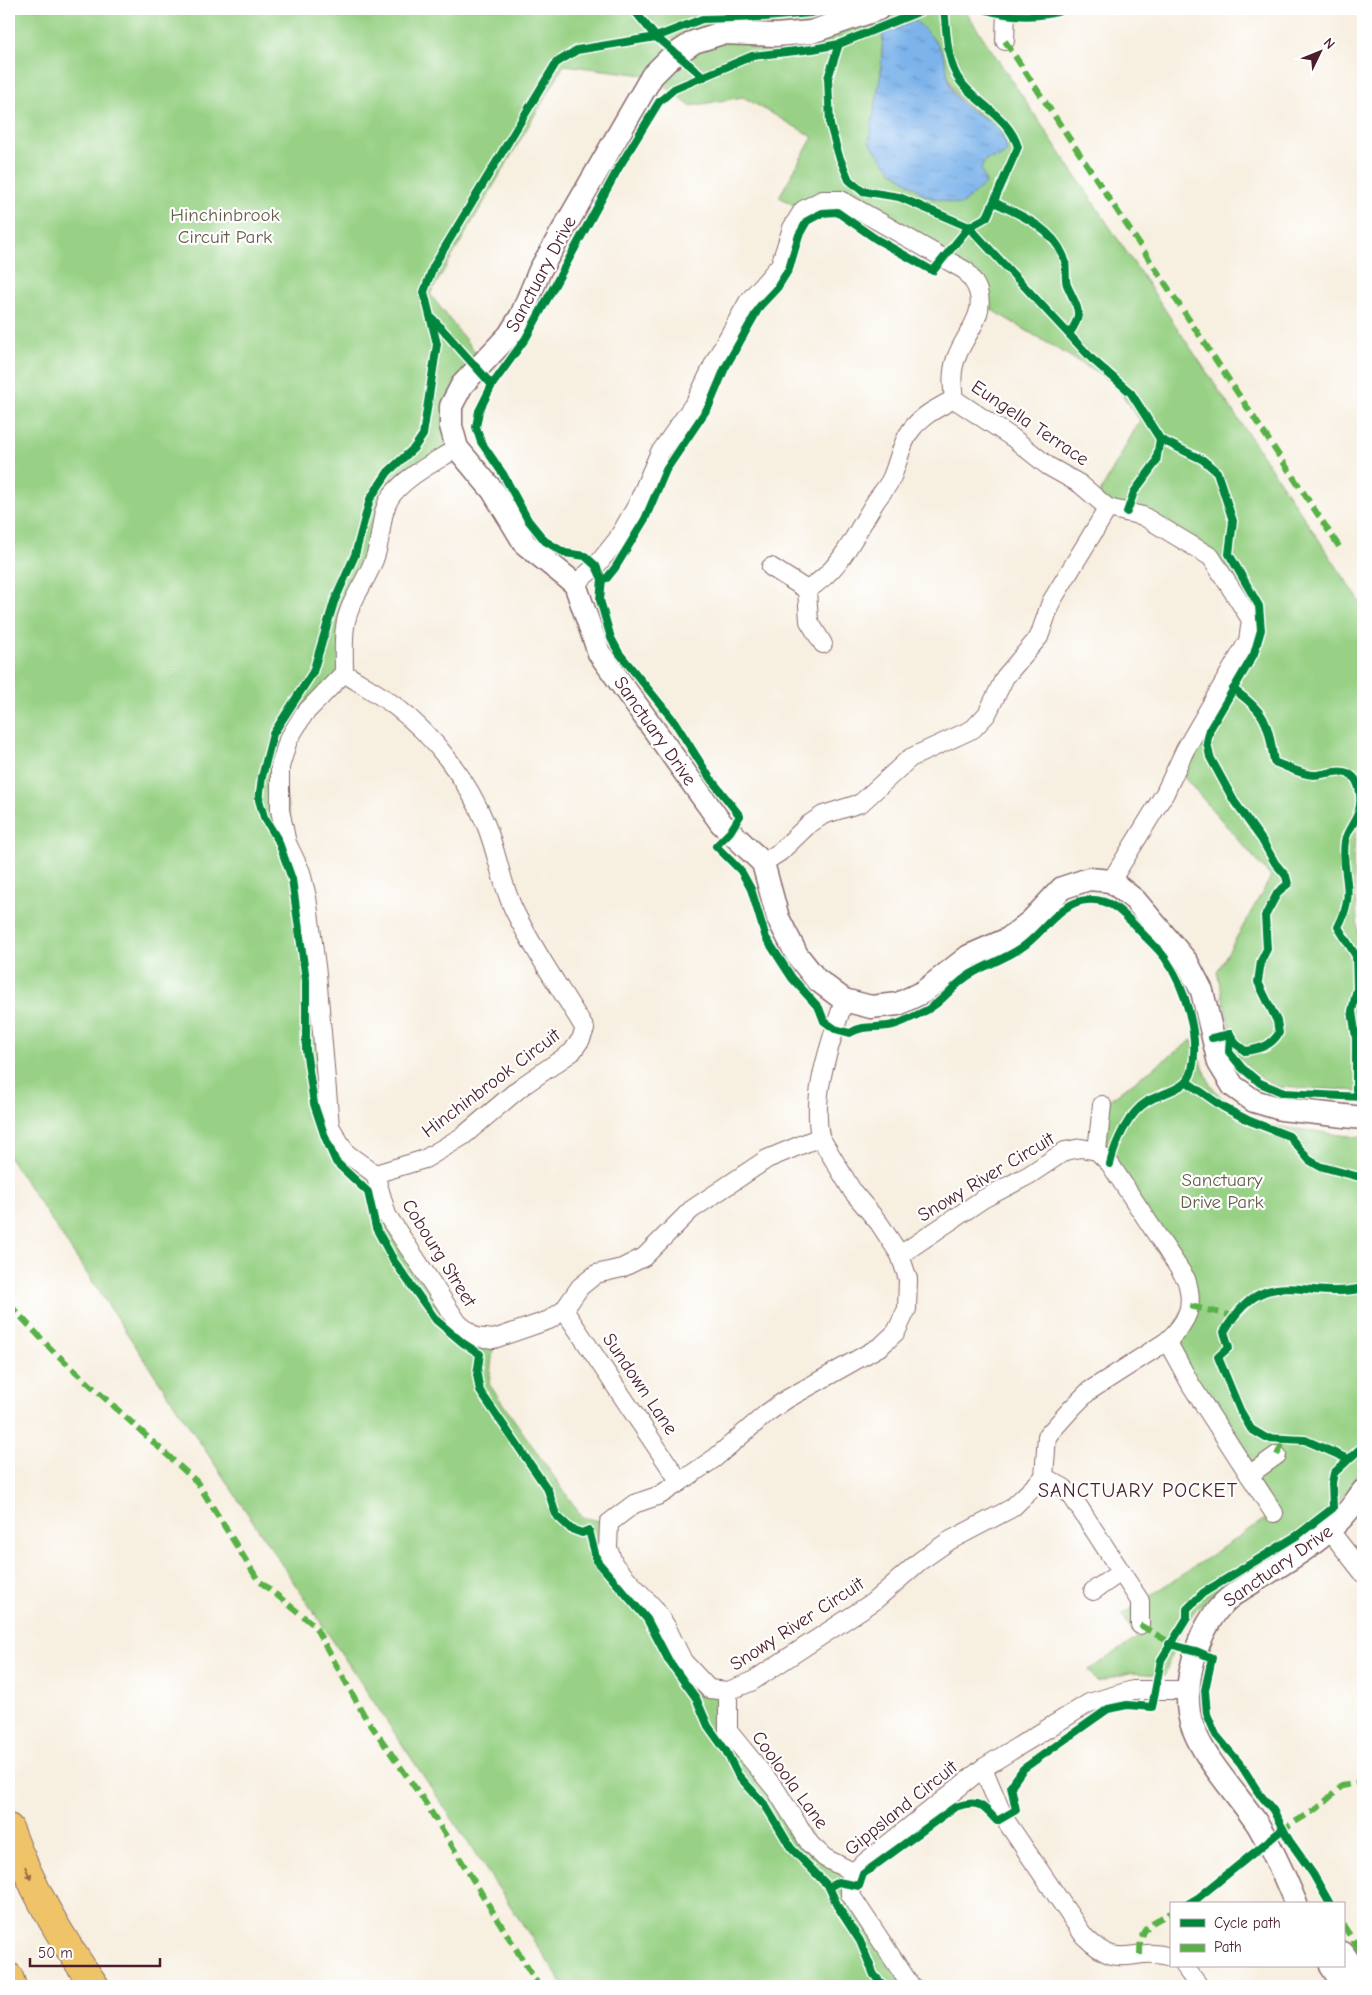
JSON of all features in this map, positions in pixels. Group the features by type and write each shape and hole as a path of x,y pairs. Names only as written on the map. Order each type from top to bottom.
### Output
{"highway":[{"path":"9,1828 34,1887 75,1959 95,1986"},
{"path":"9,1977 12,1986"}],"street":[{"name":"Sanctuary Drive","path":"763,863 721,824 599,653 575,584 525,544 493,491 457,448 451,426 451,406 462,386 490,357 517,322 540,270 652,76 670,58 694,42 722,33 776,36 811,32 878,9"},
{"path":"1005,41 1006,9"},
{"name":"Eungella Terrace","path":"575,584 596,566 617,540 637,505 659,454 696,401 716,359 748,302 780,265 792,228 803,210 822,200 841,200 966,271 978,290 980,303 975,324 956,356 952,382 954,399 1013,438 1048,466 1080,484 1108,508 1143,516 1211,557 1251,620 1248,641 1185,750 1164,793 1111,881"},
{"path":"807,590 824,579 836,567 875,502 889,484 896,468 900,447 912,429 925,415 954,399"},
{"path":"375,1174 346,1153 330,1126 317,974 307,897 300,872 287,843 280,810 280,767 288,740 304,714 344,673 345,627 350,610 369,575 377,553 383,517 391,496 406,481 457,448"},
{"path":"1108,508 1051,602 1039,637 1005,677 987,714 974,729 910,758 861,803 823,815 808,824 780,852 763,863 778,918 797,955 816,979 844,1000 871,1007 898,1004 922,992 969,956 1008,939 1031,921 1062,888 1089,879 1111,881 1135,900 1187,962 1202,991 1219,1063 1234,1086 1254,1101 1280,1109 1363,1118"},
{"path":"771,567 807,590"},
{"path":"807,590 809,621 823,644"},
{"name":"Hinchinbrook Circuit","path":"344,673 395,706 428,736 450,763 480,810 505,889 514,910 585,1029 572,1052 521,1087 463,1136 425,1159 375,1174"},
{"path":"820,1137 818,1106 826,1059 844,1000"},
{"path":"1102,1105 1097,1151 1110,1164 1186,1279 1191,1295 1190,1306 1179,1330 1167,1340 1089,1391 1047,1436 1044,1477 1064,1488 1073,1498 1140,1601 1140,1625"},
{"name":"Cobourg Street","path":"375,1174 387,1215 458,1324 475,1337 494,1339 549,1320 564,1310 580,1287 596,1274 622,1268 644,1257 691,1210 714,1194 767,1159 820,1137"},
{"name":"Snowy River Circuit","path":"820,1137 853,1192 879,1223 900,1255 908,1279 907,1309 896,1332 881,1346 787,1399 766,1413 715,1458 680,1482 660,1495 634,1504 615,1518 609,1523 608,1548 614,1565 654,1608 666,1626 683,1661 709,1689 728,1691 751,1682 873,1602 920,1561 949,1541 1012,1508 1044,1477"},
{"name":"Snowy River Circuit","path":"900,1255 983,1199 1029,1175 1065,1151 1080,1148 1097,1151"},
{"name":"Sundown Lane","path":"564,1310 680,1482"},
{"path":"1167,1340 1191,1385 1274,1513"},
{"path":"1249,1475 1277,1455"},
{"name":"Sanctuary Drive","path":"1303,1902 1292,1895 1258,1826 1201,1746 1192,1725 1188,1690 1196,1651 1212,1615 1228,1598 1309,1548 1330,1532 1349,1512 1363,1491"},
{"path":"1330,1532 1363,1573"},
{"path":"1093,1591 1121,1572"},
{"name":"Gippsland Circuit","path":"911,1986 850,1894 850,1884 854,1872 983,1768 1089,1703 1133,1690 1188,1690"},
{"name":"Cooloola Lane","path":"728,1691 728,1732 776,1790 810,1844 825,1858 854,1872"},
{"name":"Gippsland Circuit","path":"983,1768 1004,1818 1084,1936 1099,1950 1112,1956 1158,1953 1170,1957"},
{"path":"1344,1955 1363,1982"},
{"path":"1186,1968 1199,1986"},
{"path":"1332,1968 1344,1986"}],"green space":[{"name":"Hinchinbrook Circuit Park","path":"9,9 964,9 1363,606 1363,812 1356,827 1353,861 1363,1003 1363,1091 1277,1087 1255,1074 1236,1055 1217,972 1271,877 1176,768 1251,620 1211,557 1097,498 1140,420 1113,382 980,303 966,271 841,200 803,210 779,197 813,137 743,97 690,106 652,76 564,65 430,294 484,364 462,385 457,448 406,481 350,610 344,673 304,714 280,767 301,872 330,1126 380,1194 458,1323 494,1339 489,1384 582,1517 609,1523 608,1548 683,1661 728,1691 728,1732 850,1884 911,1986 564,1986 9,1157","holes":["883,34 944,57 950,83 958,98 993,124 1000,157 986,159 961,205 926,196 891,170 881,72"]},
{"name":"Sanctuary Drive Park","path":"1192,1040 1210,1084 1228,1106 1260,1124 1363,1138 1363,1458 1351,1486 1328,1515 1306,1533 1215,1592 1196,1609 1177,1637 1165,1675 1129,1673 1097,1682 1089,1670 1137,1638 1122,1615 1274,1513 1167,1341 1191,1295 1097,1151 1102,1105"}],"water":[{"path":"916,21 932,37 942,52 946,62 949,82 956,97 970,110 993,124 1004,140 1007,151 1000,157 986,159 981,169 986,183 961,205 926,196 891,170 869,142 881,72 883,34"}],"marked path":[{"path":"1005,41 1342,551"},
{"path":"9,1304 52,1350 197,1482 258,1580 314,1625 364,1715 423,1799 539,1986"},
{"path":"1190,1306 1233,1316"},
{"path":"1277,1455 1285,1438"},
{"path":"1140,1625 1174,1645"},
{"path":"1280,1831 1318,1808 1342,1786 1363,1782"},
{"path":"1140,1955 1141,1938 1146,1928 1170,1914"},
{"path":"1344,1926 1363,1955"}],"cycle path":[{"path":"633,9 656,37 704,77"},
{"path":"826,9 811,13 765,17 702,19 656,37 577,50 556,63 433,267 424,292 437,344 423,435 414,448 388,472 370,499 355,555 334,602 313,672 273,734 262,777 259,800 264,817 278,840 292,879 306,980 306,1050 314,1104 336,1162 368,1192 376,1228 394,1261 436,1320 463,1343 480,1354 477,1375 480,1391 548,1490 556,1515 571,1529 582,1533 589,1530 597,1561 647,1619 669,1661 696,1698 708,1726 726,1751 738,1775 765,1805 791,1848 829,1887 838,1907 860,1941 874,1975 884,1986"},
{"path":"926,9 839,44 752,56 674,89 659,102 618,169 526,338 492,385 479,411 476,427 481,442 503,474 528,520 545,541 565,553 585,556 596,566 602,579 600,600 611,638 619,653 674,721 710,778 740,816 730,832 716,846 741,871 751,889 766,938 792,978 819,1008 824,1021 835,1029 850,1033 855,1030 887,1026 907,1020 935,1005 958,983 971,974 1021,948 1060,912 1077,902 1096,900 1111,904 1123,913 1159,951 1179,983 1189,1012 1194,1042 1192,1070 1186,1082 1174,1090 1148,1101 1134,1113 1123,1129 1110,1164"},
{"path":"602,579 607,578 615,568 645,519 666,470 709,406 725,368 760,306 777,288 789,269 799,235 807,221 822,213 837,212 876,239 933,271 969,227 987,217 1018,147 1008,127 967,89 955,73 948,46 944,9"},
{"path":"982,9 1003,14 1025,16 1035,16 1067,9"},
{"path":"839,44 828,78 830,125 839,156 849,180 862,191 899,197 969,227 1092,359 1131,393 1160,439 1203,460 1217,472 1233,521 1229,554 1259,606 1261,630 1254,654 1210,729 1207,742 1210,757 1234,801 1262,840 1275,863 1286,876 1288,884 1278,892 1265,916 1267,949 1261,961 1258,982 1277,1021 1279,1033 1265,1046 1245,1051 1236,1044 1230,1034 1212,1038"},
{"path":"994,202 1043,229 1058,245 1066,266 1067,285 1078,310 1077,320 1069,334"},
{"path":"433,319 492,385"},
{"path":"1127,512 1134,492 1156,462 1160,439"},
{"path":"1233,689 1253,705 1264,720 1270,738 1274,762 1309,775 1337,771 1346,773 1354,778 1358,786 1360,796 1359,810 1345,841 1347,902 1338,927 1356,956 1357,988 1352,1011 1356,1038 1356,1090 1363,1097"},
{"path":"1230,1034 1229,1052 1242,1068 1260,1083 1284,1093 1361,1097"},
{"path":"1187,1082 1223,1107 1250,1121 1289,1136 1309,1160 1319,1166 1363,1178"},
{"path":"1348,1459 1305,1440 1266,1438 1251,1429 1240,1410 1218,1357 1229,1347 1224,1332 1240,1310 1255,1297 1271,1290 1287,1288 1322,1291 1363,1288"},
{"path":"829,1887 838,1882 859,1886 863,1874 955,1807 974,1803 983,1807 997,1821 1016,1810 1011,1786 1023,1769 1108,1709 1127,1705 1152,1707 1161,1660 1187,1618 1187,1609 1203,1593 1298,1535 1333,1508 1332,1483 1334,1473 1363,1446"},
{"path":"1169,1644 1196,1651 1212,1658 1205,1690 1207,1714 1216,1735 1241,1765 1258,1792 1273,1810 1289,1840 1313,1874 1329,1902"},
{"path":"1191,1902 1283,1829"}],"district":[{"name":"SANCTUARY POCKET","path":"1138,1490"}]}
